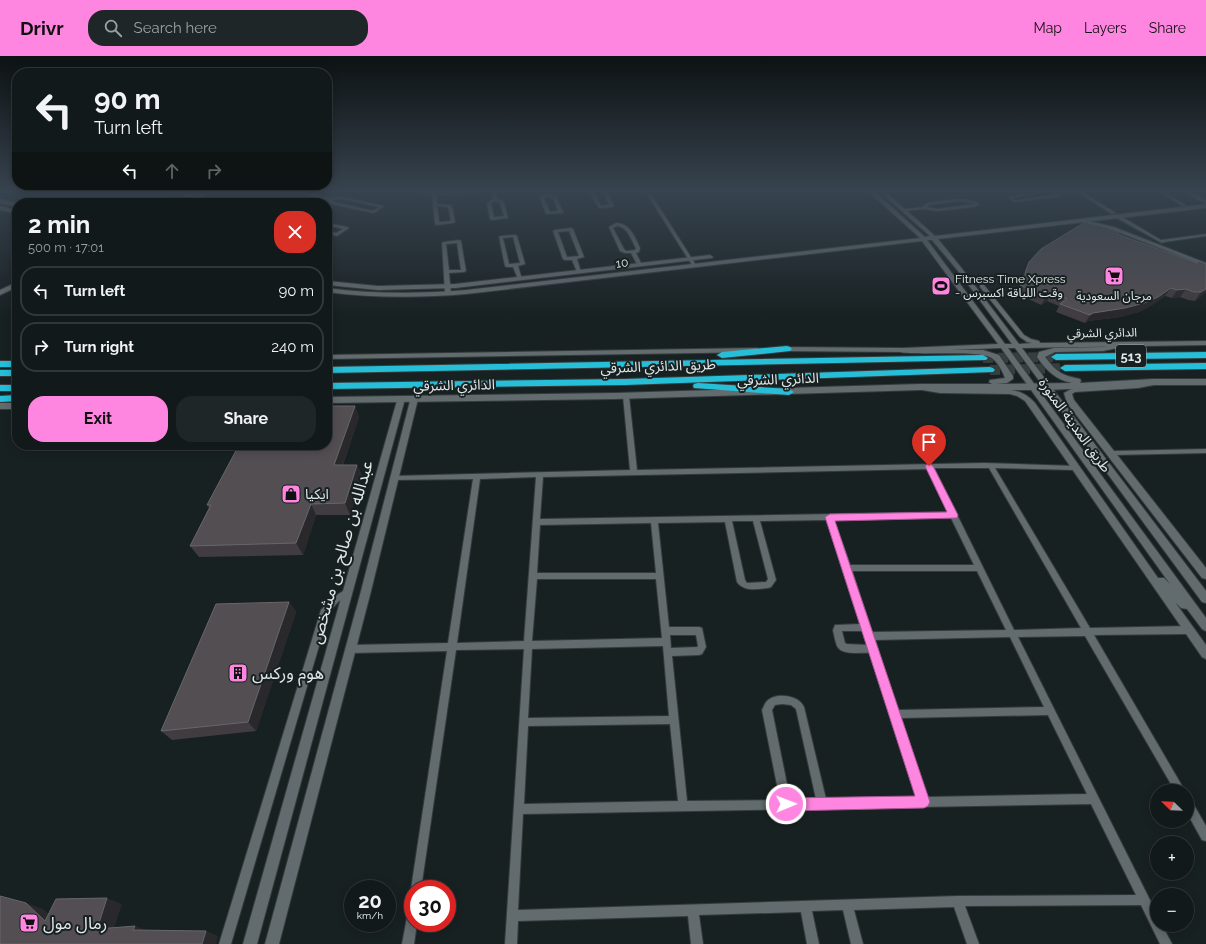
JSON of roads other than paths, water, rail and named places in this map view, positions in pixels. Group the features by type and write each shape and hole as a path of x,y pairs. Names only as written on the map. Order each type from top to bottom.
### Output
{"highway":[{"path":"630,364 787,349"},
{"name":"513","path":"1056,357 1206,355"},
{"name":"طريق الدائري الشرقي","path":"332,370 983,358"},
{"path":"0,364 12,364"},
{"name":"513","path":"1065,368 1206,366"},
{"name":"طريق الدائري الشرقي","path":"332,386 625,382 990,370"},
{"path":"0,373 12,373"},
{"path":"625,382 789,392"},
{"path":"0,388 12,388"},
{"path":"0,399 12,398"}],"main road":[{"path":"1124,344 1103,349 1046,351 1041,356 1052,372 1065,380 1129,380 1153,382"},
{"path":"903,350 926,352 983,352 996,357 1009,376 1009,379 1004,381 937,384 921,388"},
{"name":"الدائري الشرقي","path":"332,400 626,396 921,388 1048,387 1153,382 1206,382"},
{"path":"0,406 12,406"}],"street":[{"path":"555,232 565,259 582,257 572,232"},
{"path":"614,232 622,250 625,252 637,251 638,248 630,232"},
{"path":"673,232 692,262"},
{"name":"طريق المدينة المنورة","path":"918,232 1003,346 1203,623"},
{"name":"طريق المدينة المنورة","path":"929,232 1017,345 1206,599"},
{"name":"10","path":"932,235 956,232"},
{"name":"10","path":"332,291 378,296 448,290 958,232"},
{"path":"1124,232 1206,264"},
{"path":"1146,232 1206,264"},
{"path":"516,236 523,264 515,265 507,266 500,237 516,236"},
{"path":"1160,241 1206,236"},
{"path":"447,272 464,271 459,242 444,243 448,290"},
{"path":"633,252 640,265"},
{"path":"574,258 579,272"},
{"name":"10","path":"332,284 382,289 448,290 520,279 640,265 692,262"},
{"path":"515,265 520,279"},
{"path":"982,286 1022,336 1029,341 1099,342 1124,344"},
{"path":"0,293 12,287"},
{"path":"0,300 12,294"},
{"name":"الدائري الشرقي","path":"332,357 787,349 903,350 1017,345 1206,343"},
{"path":"1153,382 1138,386 1073,390 1068,393 1070,401 1126,471 1205,575"},
{"path":"921,388 940,391 1010,392 1022,395 1032,405 1074,468 1206,654"},
{"path":"626,396 634,473"},
{"name":"عبدالله بن صالح بن مشخص","path":"272,944 414,399"},
{"name":"عبدالله بن صالح بن مشخص","path":"250,944 401,400"},
{"path":"1058,423 1074,468"},
{"path":"1086,438 1126,471"},
{"path":"1112,453 1206,451"},
{"path":"394,478 540,476 929,466 1074,468"},
{"path":"929,466 1166,944"},
{"path":"991,466 1176,784"},
{"path":"511,944 528,645 540,476"},
{"path":"417,880 477,477"},
{"path":"537,522 953,515"},
{"path":"830,517 924,802"},
{"path":"728,519 741,582 746,586 768,585 772,580 756,518"},
{"path":"654,520 682,806"},
{"path":"1142,565 1203,623"},
{"path":"846,568 979,568"},
{"path":"533,576 660,576"},
{"path":"225,944 325,610 335,600 348,591"},
{"path":"873,649 845,648 841,645 837,630 838,628 842,627 867,632 1011,633 1189,630"},
{"path":"665,631 699,631 702,647 698,651 667,652"},
{"path":"350,649 666,642"},
{"path":"786,804 767,710 767,705 773,701 793,701 798,703 800,707 822,804"},
{"path":"895,714 1050,711"},
{"path":"524,722 674,720"},
{"path":"519,809 1094,799"},
{"path":"1194,816 1206,836"},
{"path":"513,916 958,901 1144,900"},
{"path":"958,901 973,944"},
{"path":"847,905 857,944"},
{"path":"805,906 813,944"},
{"path":"693,910 696,944"},
{"path":"408,944 410,932"}],"tunnel":[{"path":"983,358 1056,357"},
{"path":"990,370 1065,368"}],"place":[{"name":"مرجان السعودية","path":"1114,276"},
{"name":"Fitness Time Xpress - وقت اللياقة اكسبرس","path":"941,286"},
{"name":"ايكيا","path":"291,494"},
{"name":"هوم وركس","path":"238,673"},
{"name":"رمال مول","path":"29,923"}]}
